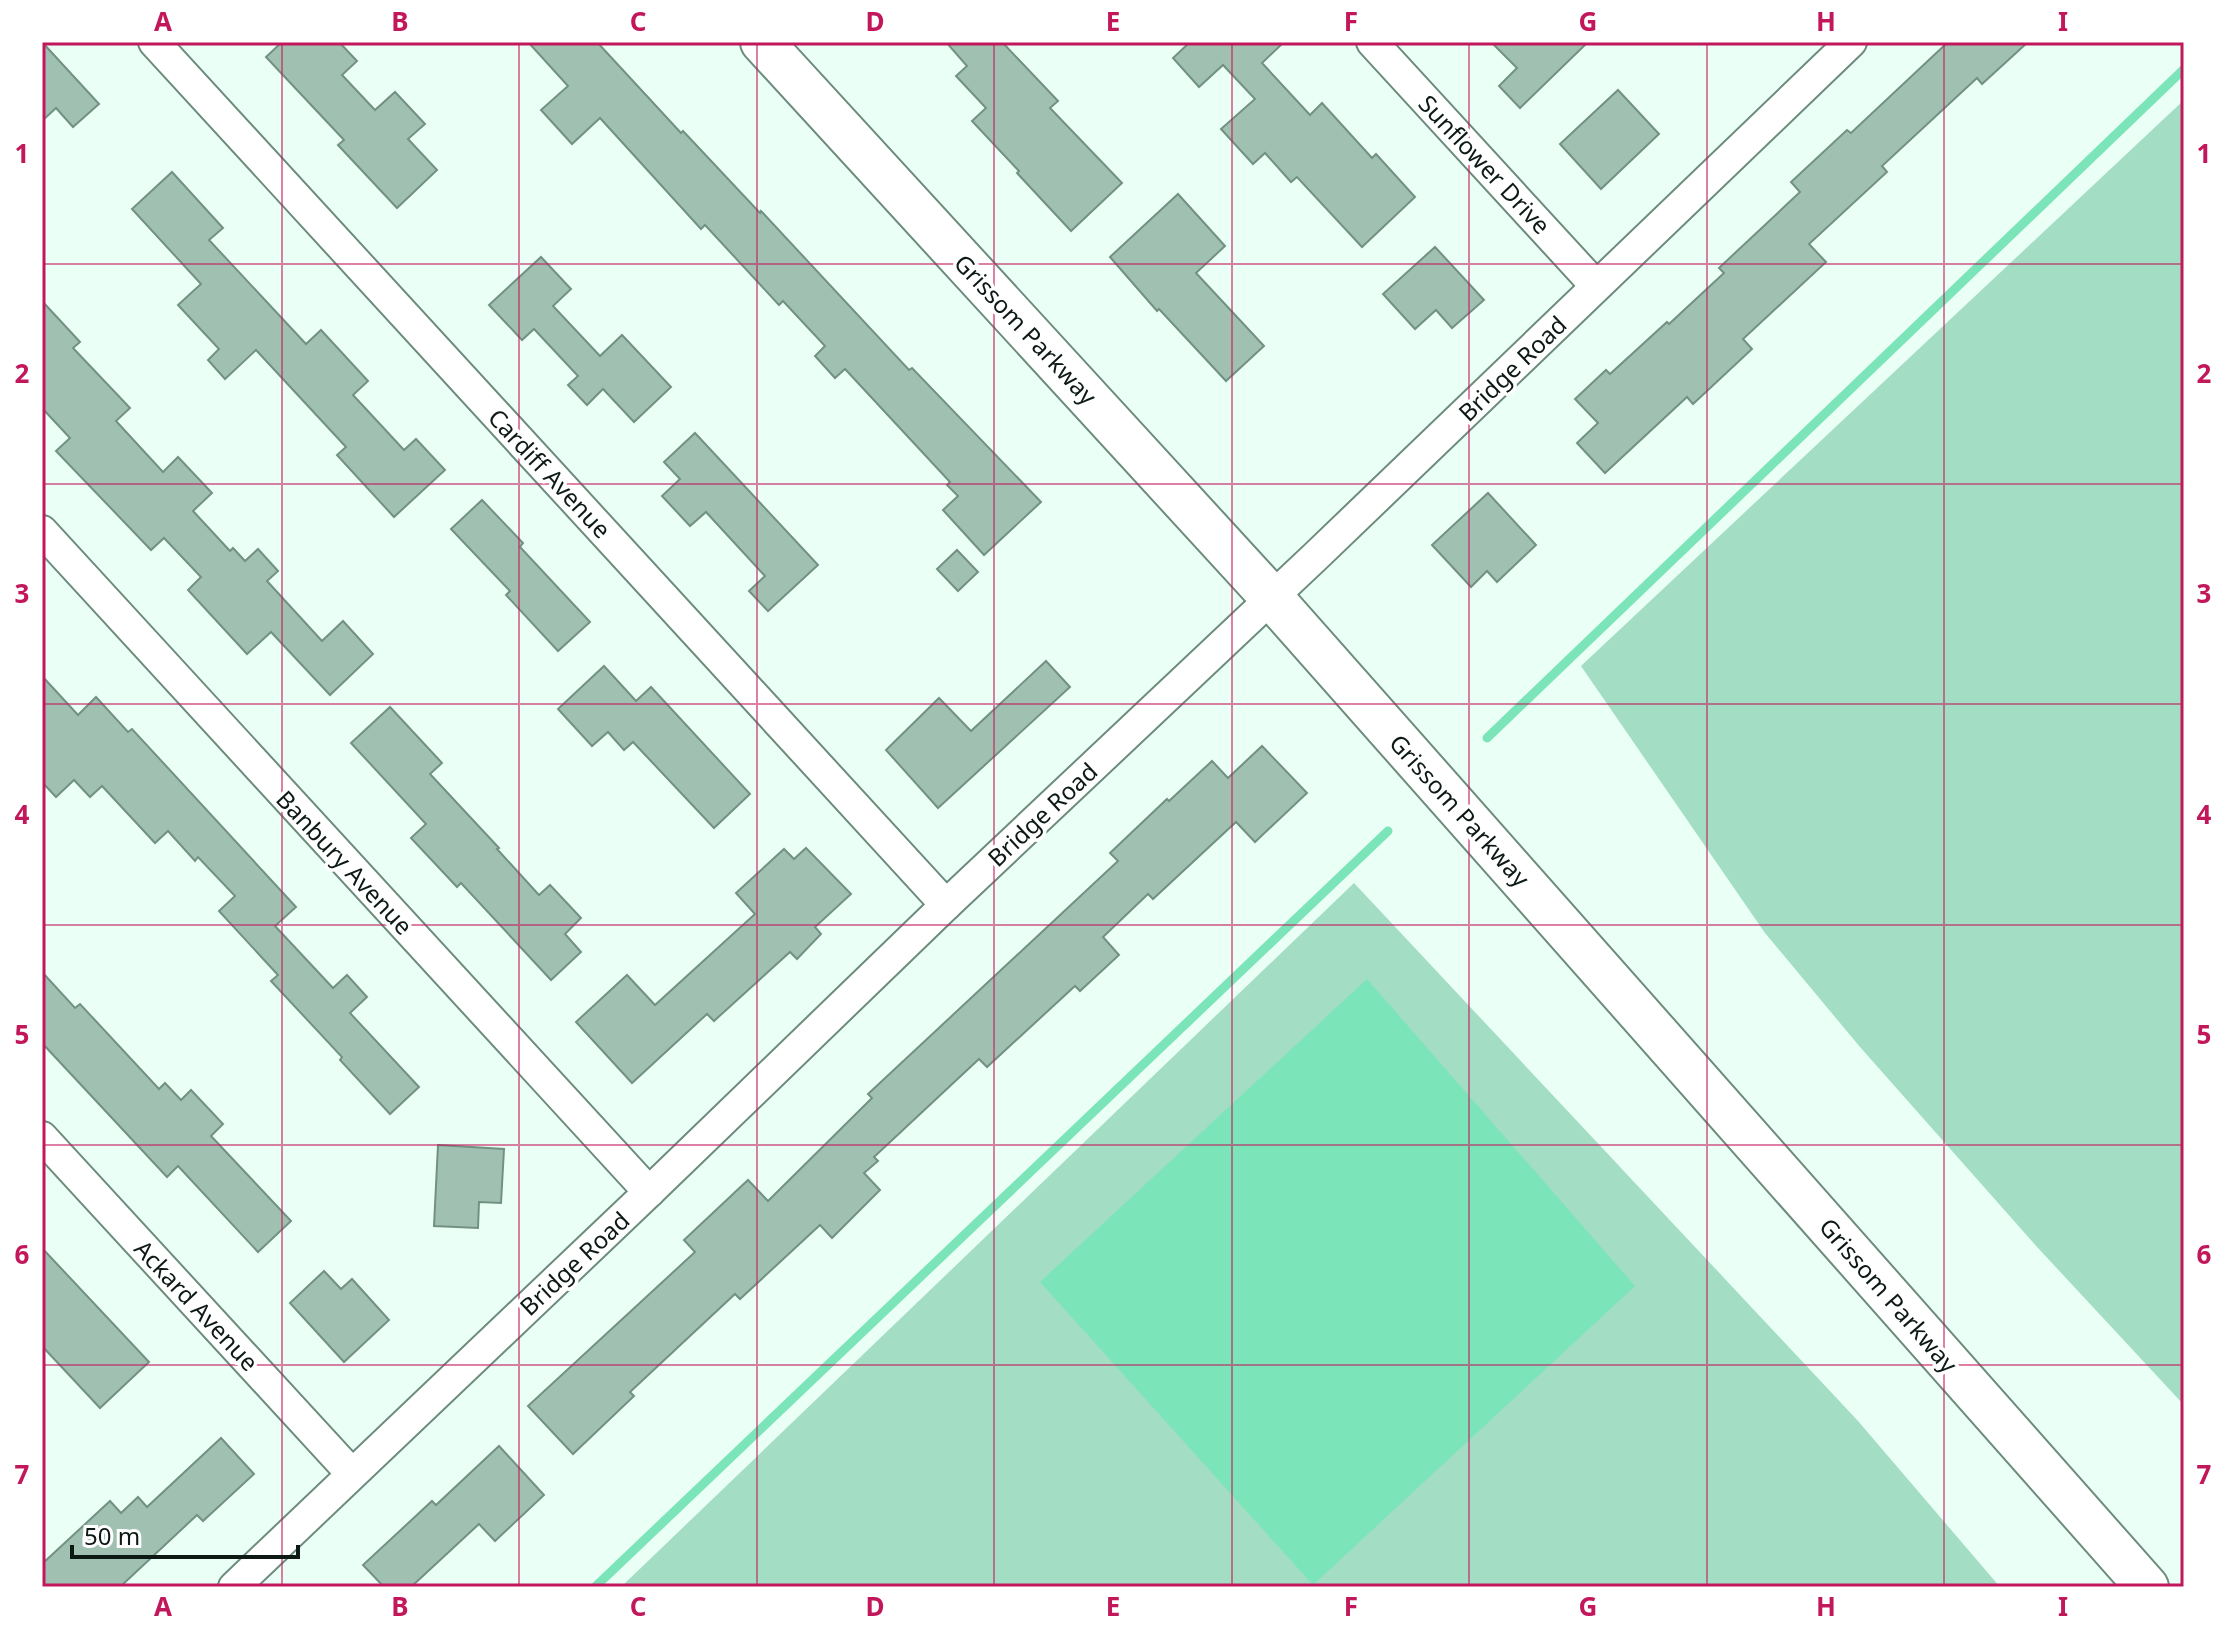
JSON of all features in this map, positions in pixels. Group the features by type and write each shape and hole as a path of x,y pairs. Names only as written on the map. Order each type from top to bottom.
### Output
{"main road":[{"name":"Grissom Parkway","path":"762,42 1272,598 2147,1587"}],"street":[{"name":"Cardiff Avenue","path":"154,42 946,905"},
{"name":"Sunflower Drive","path":"1372,42 1596,286"},
{"name":"Bridge Road","path":"234,1587 1851,42"},
{"name":"Banbury Avenue","path":"42,531 649,1192"},
{"name":"Ackard Avenue","path":"42,1137 352,1474"}],"shaded area":[{"path":"2184,100 2184,1405 2038,1248 1860,1047 1765,933 1581,666"},
{"path":"1354,883 1858,1421 2000,1587 621,1587"},
{"path":"1367,979 1635,1286 1313,1585 1040,1282"}],"building":[{"path":"42,42 99,104 73,127 56,108 42,121"},
{"path":"282,42 339,42 357,61 342,75 375,110 395,92 425,124 408,139 437,170 397,208 338,145 344,140 266,57"},
{"path":"528,42 597,42 909,370 912,368 1041,502 984,555 943,510 958,496 947,485 950,482 845,369 835,378 815,356 825,346 783,301 779,305 705,225 701,229 600,118 572,144 541,110 568,86"},
{"path":"946,42 1002,42 1058,101 1050,108 1122,183 1071,231 972,121 986,108 956,76 967,66"},
{"path":"1190,42 1284,42 1262,63 1310,115 1322,103 1372,158 1376,154 1415,197 1362,247 1297,177 1291,182 1265,153 1253,164 1221,129 1255,99 1223,65 1199,87 1173,58"},
{"path":"1491,42 1588,42 1520,108 1499,86 1517,68"},
{"path":"1948,42 2028,42 1982,84 1977,78 1882,166 1887,172 1809,244 1826,262 1743,339 1752,349 1693,404 1687,397 1605,473 1577,443 1598,423 1575,399 1606,370 1610,374 1724,273 1719,268 1800,192 1791,182 1847,130 1851,133"},
{"path":"1618,90 1659,134 1601,189 1560,144"},
{"path":"172,172 223,228 209,240 306,344 321,330 368,381 353,395 404,450 416,439 445,470 394,517 337,455 346,447 256,350 225,379 208,360 219,349 178,305 201,284 132,209"},
{"path":"1178,194 1225,246 1196,273 1264,346 1226,381 1159,309 1157,311 1110,257"},
{"path":"1435,247 1484,300 1452,328 1436,310 1415,329 1383,294"},
{"path":"541,257 571,289 553,306 600,356 622,335 671,387 634,422 603,389 587,405 568,385 578,376 534,329 522,340 489,305"},
{"path":"42,301 80,342 73,348 130,408 116,421 163,472 178,457 212,493 193,511 230,551 233,548 245,561 258,549 278,571 267,581 322,641 343,621 373,654 330,695 271,632 247,654 188,590 201,577 164,538 151,550 56,451 70,438 42,408"},
{"path":"695,433 818,565 768,611 749,591 765,576 706,512 690,526 662,496 680,479 664,462"},
{"path":"1488,493 1536,545 1497,582 1487,571 1471,587 1432,545"},
{"path":"482,500 523,543 520,547 590,622 558,651 506,595 510,591 451,529"},
{"path":"957,550 978,572 958,591 937,569"},
{"path":"1046,661 1070,687 938,808 886,750 939,698 971,731"},
{"path":"604,666 636,701 651,687 750,794 714,828 633,742 624,750 608,732 592,746 558,709"},
{"path":"42,676 78,715 96,697 128,732 132,729 296,907 275,926 333,988 347,975 367,997 350,1013 419,1087 390,1114 271,981 278,975 219,911 235,896 198,857 195,861 168,831 155,843 102,786 90,797 74,780 56,797 42,782"},
{"path":"390,707 442,763 430,774 497,849 539,895 550,885 581,918 565,934 581,952 551,980 461,883 457,887 411,838 426,824 351,743"},
{"path":"1262,746 1307,793 1255,842 1236,822 1153,899 1148,894 1103,937 1119,955 1080,991 1075,986 987,1067 979,1059 874,1157 878,1161 864,1173 880,1190 832,1238 820,1225 740,1299 735,1294 630,1392 634,1396 573,1454 528,1406 695,1252 684,1240 748,1180 768,1201 872,1098 868,1094 1118,861 1110,853 1167,799 1169,801 1212,761 1228,778"},
{"path":"806,848 851,894 815,927 821,934 797,959 790,952 714,1021 707,1014 632,1083 576,1022 627,975 655,1005 755,914 736,893 784,849 794,859"},
{"path":"42,972 75,1008 80,1004 159,1089 165,1083 181,1100 191,1090 223,1124 211,1136 291,1221 258,1252 178,1166 167,1177 42,1043"},
{"path":"438,1145 504,1149 501,1203 479,1202 478,1228 434,1226"},
{"path":"42,1248 149,1362 100,1408 42,1346"},
{"path":"324,1271 341,1289 352,1279 389,1320 344,1362 290,1303"},
{"path":"221,1438 254,1474 203,1521 197,1515 120,1587 42,1587 42,1564 110,1501 121,1513 138,1497 147,1507"},
{"path":"499,1446 544,1495 495,1541 479,1524 411,1587 384,1587 363,1565 432,1501 436,1505"}],"waterway":[{"path":"1487,738 2184,69"},
{"path":"595,1587 1388,831"}]}
